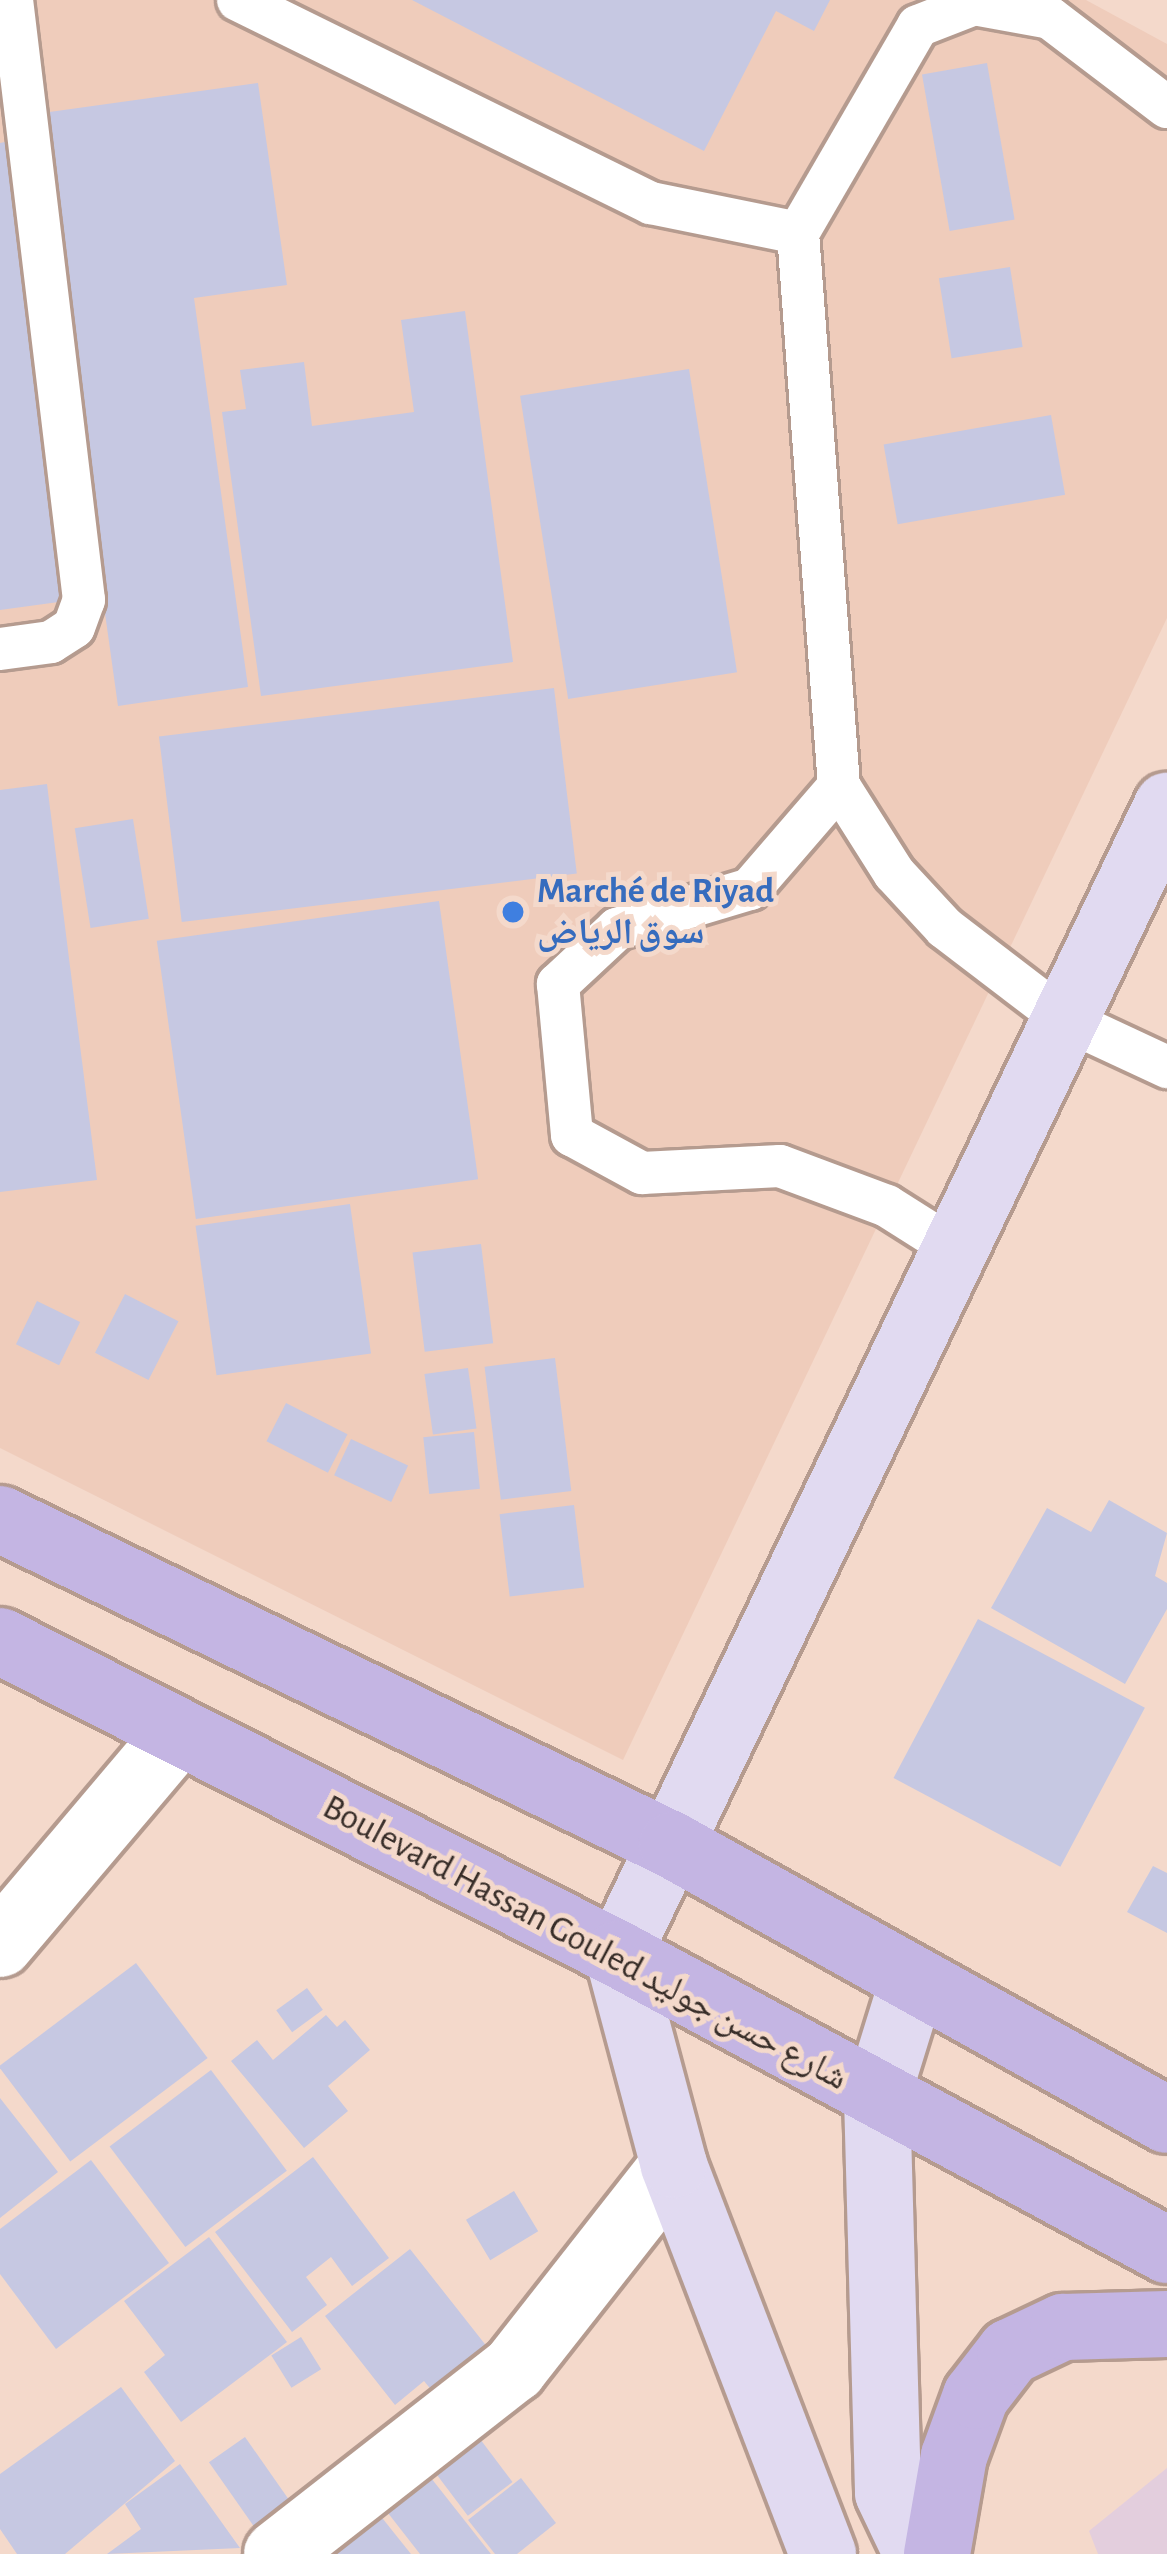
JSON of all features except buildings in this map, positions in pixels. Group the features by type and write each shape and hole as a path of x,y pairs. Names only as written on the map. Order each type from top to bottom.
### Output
{"main road":[{"path":"0,1519 672,1845 912,1984 1167,2120"},
{"name":"Boulevard Hassan Gouled شارع حسن جوليد","path":"0,1641 618,1954 1167,2250"},
{"path":"937,2554 954,2456 976,2396 1010,2352 1063,2326 1167,2324"}],"street":[{"path":"823,2554 674,2165 618,1954 1167,806"},
{"path":"0,1944 179,1732"},
{"path":"912,1984 877,2097 889,2493 917,2554"},
{"path":"277,2554 514,2369 674,2165"}],"lane":[{"path":"0,649 50,642 74,627 84,600 11,0"},
{"path":"238,0 651,203 798,233"},
{"path":"1167,107 1055,9 974,4 918,26 798,233 839,786 894,873 945,928 1064,1019 1167,1067"},
{"path":"839,786 750,889 617,929 558,984 572,1135 642,1173 780,1166 887,1206 955,1249"}],"shaded area":[{"name":"Marché de Riyad سوق الرياض","path":"0,0 1086,0 1167,44 1167,618 623,1760 0,1448"},
{"path":"1167,2468 1167,2554 1098,2554 1089,2531"}],"place":[{"name":"Marché de Riyad سوق الرياض","path":"513,912"}]}
